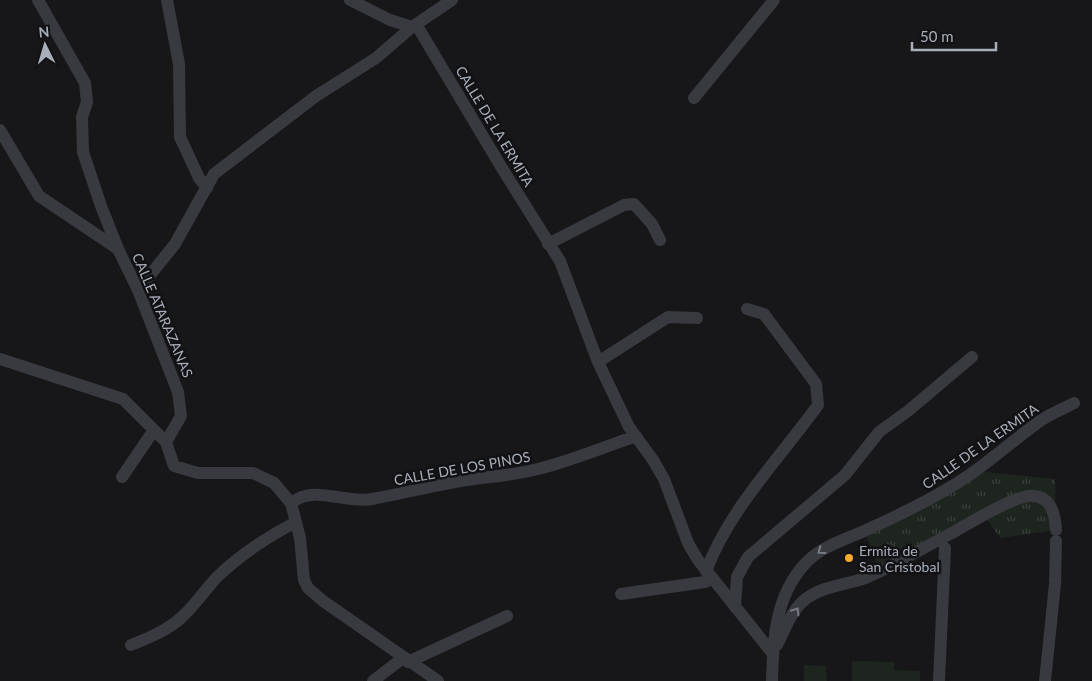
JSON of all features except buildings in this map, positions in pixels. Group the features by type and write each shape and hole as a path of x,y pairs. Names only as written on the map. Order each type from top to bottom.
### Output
{"street":[{"path":"38,0 85,83 87,102 82,117 83,152 118,249"},
{"path":"167,0 179,64 180,137 199,178 207,188"},
{"path":"350,0 390,20 414,25"},
{"path":"138,290 175,244 214,174 316,96 376,58 414,25 452,0"},
{"path":"694,98 774,0"},
{"name":"CALLE DE LA ERMITA","path":"414,25 560,261 598,362 624,419 664,479 688,543 709,575 773,654"},
{"name":"CALLE ATARAZANAS","path":"0,130 39,196 118,249 138,290 178,392 180,416 166,442"},
{"path":"548,244 624,205 634,204 652,224 660,240"},
{"path":"621,594 705,582 709,575 714,549 747,496 818,405 816,384 764,314 747,309"},
{"path":"598,362 668,318 697,318"},
{"path":"735,607 737,576 748,557 845,475 879,432 908,411 972,357"},
{"path":"0,360 123,399 166,442 174,466 198,473 253,473 274,483 291,503 300,543 302,572 308,588 323,601 438,681"},
{"name":"CALLE DE LA ERMITA","path":"772,681 773,654 779,612 792,581 803,566 825,548 916,507 969,476 1042,420 1074,403"},
{"path":"122,477 154,430"},
{"name":"CALLE DE LOS PINOS","path":"291,503 312,494 351,501 370,500 456,482 521,473 540,469 636,436"},
{"name":"CALLE DE LA ERMITA","path":"773,654 796,609 807,598 823,589 867,577 998,508 1032,495 1043,498 1048,502 1055,521 1055,584 1045,681"},
{"path":"131,645 166,629 181,619 217,578 248,551 275,532 296,522"},
{"path":"939,681 945,548"},
{"path":"373,681 406,660 506,616"}],"green space":[{"path":"975,471 1055,479 1056,530 1000,538 984,515 880,571 864,531"},
{"path":"852,661 894,662 894,670 920,671 920,681 852,681"},
{"path":"804,665 826,666 827,681 804,681"}],"place":[{"name":"Ermita de San Cristobal","path":"849,558"}]}
